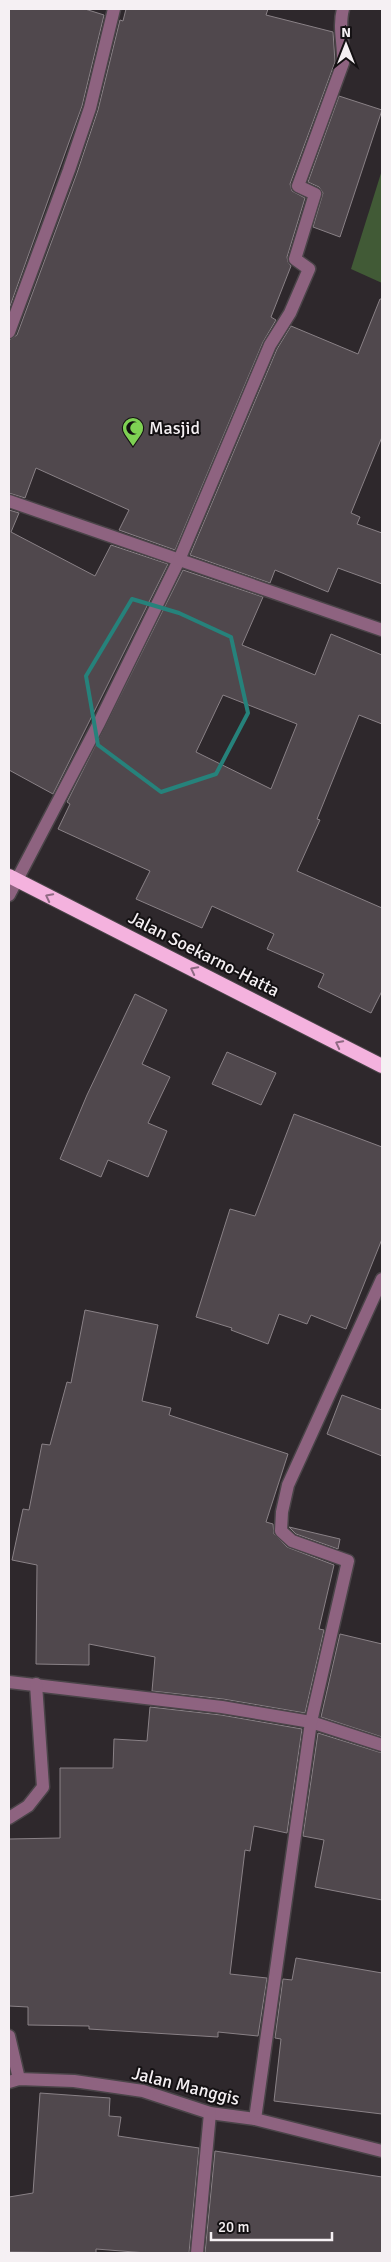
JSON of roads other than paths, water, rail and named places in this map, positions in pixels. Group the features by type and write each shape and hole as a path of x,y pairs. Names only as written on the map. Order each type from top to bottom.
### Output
{"highway":[{"name":"Jalan Soekarno-Hatta","path":"12,878 382,1066"}],"street":[{"path":"9,332 70,170 90,108 114,9"},
{"path":"9,895 12,878 98,725 178,560 270,345 290,313 310,268 295,258 316,194 298,186 343,63 344,44 340,33 340,23 343,9"},
{"path":"9,501 382,630"},
{"path":"255,2120 312,1722 348,1561 292,1541 281,1530 282,1512 288,1485 382,1279"},
{"path":"9,1682 222,1707 312,1722 382,1746"},
{"path":"9,1818 28,1806 43,1787 36,1684"},
{"path":"9,2036 14,2080"},
{"name":"Jalan Manggis","path":"14,2080 74,2081 143,2091 210,2113 255,2120 382,2151"},
{"path":"196,2253 210,2113"}],"place":[{"name":"Masjid","path":"133,447"}]}
